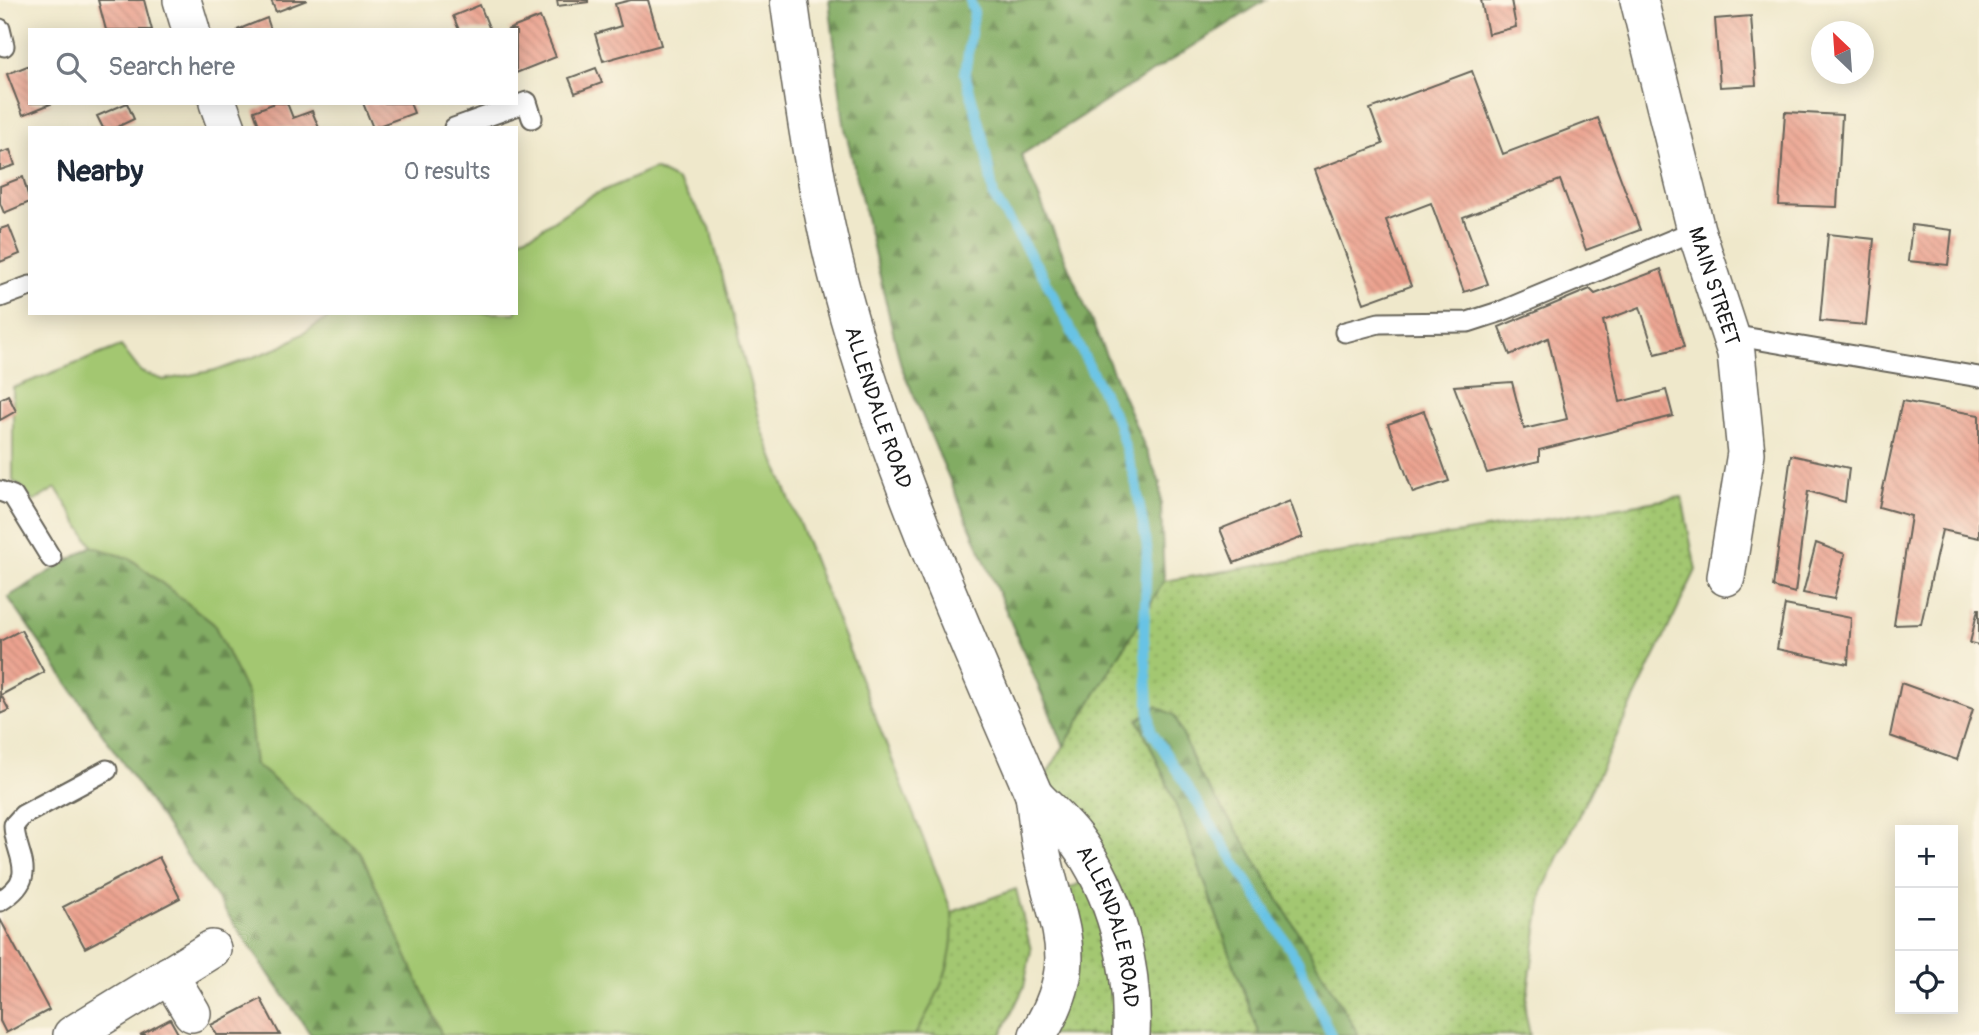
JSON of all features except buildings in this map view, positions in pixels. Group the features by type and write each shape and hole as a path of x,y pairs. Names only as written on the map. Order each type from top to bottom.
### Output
{"street":[{"path":"182,0 190,28"},
{"name":"ALLENDALE ROAD","path":"789,0 802,98 826,221 858,349 919,522 1034,795 1042,854 1065,942 1062,975 1053,1010 1038,1035"},
{"name":"MAIN STREET","path":"1639,0 1696,230 1731,335 1746,453 1726,577"},
{"path":"219,105 226,126"},
{"name":"ALLENDALE ROAD","path":"1034,795 1075,838 1106,893 1127,958 1131,1035"},
{"path":"72,1035 212,949"},
{"path":"169,975 192,1013"}],"lane":[{"path":"460,126 527,102 532,118"},
{"path":"1345,332 1379,323 1468,322 1502,311 1696,230"},
{"path":"0,297 28,287"},
{"path":"1731,335 1979,377"},
{"path":"0,491 13,496 51,558"},
{"path":"0,901 7,897 24,872 25,862 14,835 14,825 23,815 107,770"}],"green space":[{"path":"829,0 1266,0 1021,155 1160,483 1164,581 1064,746 901,366 844,124"},
{"path":"654,169 678,181 710,228 762,429 952,912 949,962 939,990 915,1035 442,1035 360,851 255,764 248,696 214,624 131,559 92,546 56,488 33,502 24,489 13,481 13,388 121,346 141,372 164,380 221,369 281,347 333,315 518,315 518,239 536,232 591,196"},
{"path":"1682,497 1696,570 1543,890 1525,1010 1530,1035 1038,1035 1065,891 1082,882 1034,795 1164,581"},
{"path":"92,546 131,559 214,624 248,696 255,764 360,851 442,1035 311,1035 8,597"},
{"path":"1157,706 1175,716 1199,774 1242,838 1359,1035 1260,1035 1188,836 1138,720"},
{"path":"1016,889 1031,950 1024,987 1001,1035 915,1035 943,976 951,945 952,912"}],"waterway":[{"path":"970,0 974,13 965,74 983,138 994,197 1044,277 1118,423 1136,484 1147,547 1144,637 1151,730 1299,963 1331,1035"}]}
